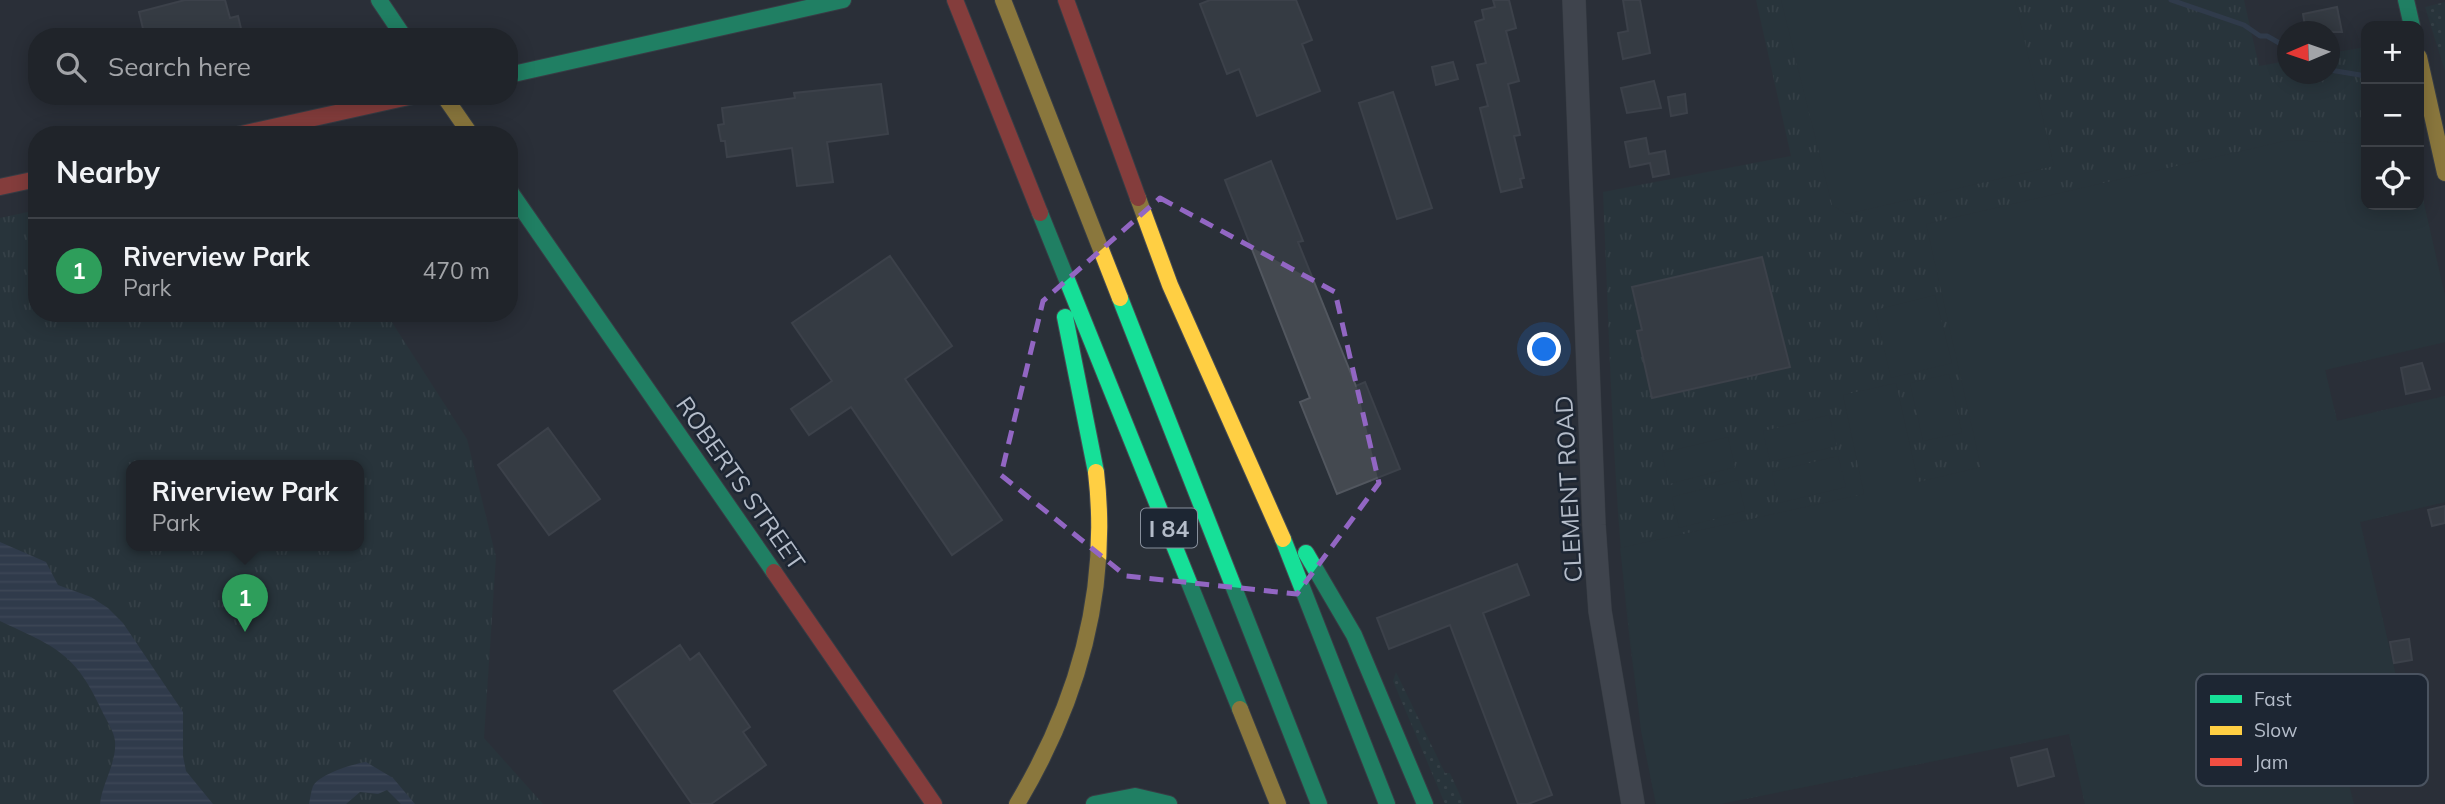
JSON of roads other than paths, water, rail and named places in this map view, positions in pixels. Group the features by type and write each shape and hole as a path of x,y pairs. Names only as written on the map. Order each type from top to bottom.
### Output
{"main road":[{"path":"379,0 398,28"},
{"path":"518,73 843,0"},
{"name":"I 84","path":"955,0 1278,804"},
{"path":"1003,0 1319,804"},
{"path":"1066,0 1170,285 1272,511 1387,804"},
{"path":"2406,0 2411,21"},
{"path":"2424,79 2445,173"},
{"path":"278,126 372,105"},
{"path":"450,105 465,126"},
{"path":"0,187 28,181"},
{"path":"1121,200 1170,285"},
{"name":"ROBERTS STREET","path":"518,203 934,804"},
{"path":"1017,804 1049,747 1073,691 1091,630 1099,579 1098,482 1089,425 1064,315 1058,253"},
{"path":"1272,511 1314,564 1344,615 1425,804"},
{"path":"1094,804 1128,796 1170,804"}],"street":[{"name":"CLEMENT ROAD","path":"1574,0 1600,611 1633,804"}],"water":[{"path":"0,542 46,562 58,585 91,597 108,608 123,623 183,712 183,756 186,771 213,804 100,804 114,757 113,733 92,691 72,663 49,645 0,621"},
{"path":"366,762 393,778 415,804 401,804 387,790 378,794 360,792 346,804 309,804 313,786 322,777"}],"waterway":[{"path":"2171,0 2244,25 2260,36 2267,36 2277,42"},
{"path":"2340,72 2361,75"}],"place":[{"name":"Riverview Park","path":"245,632"}]}
